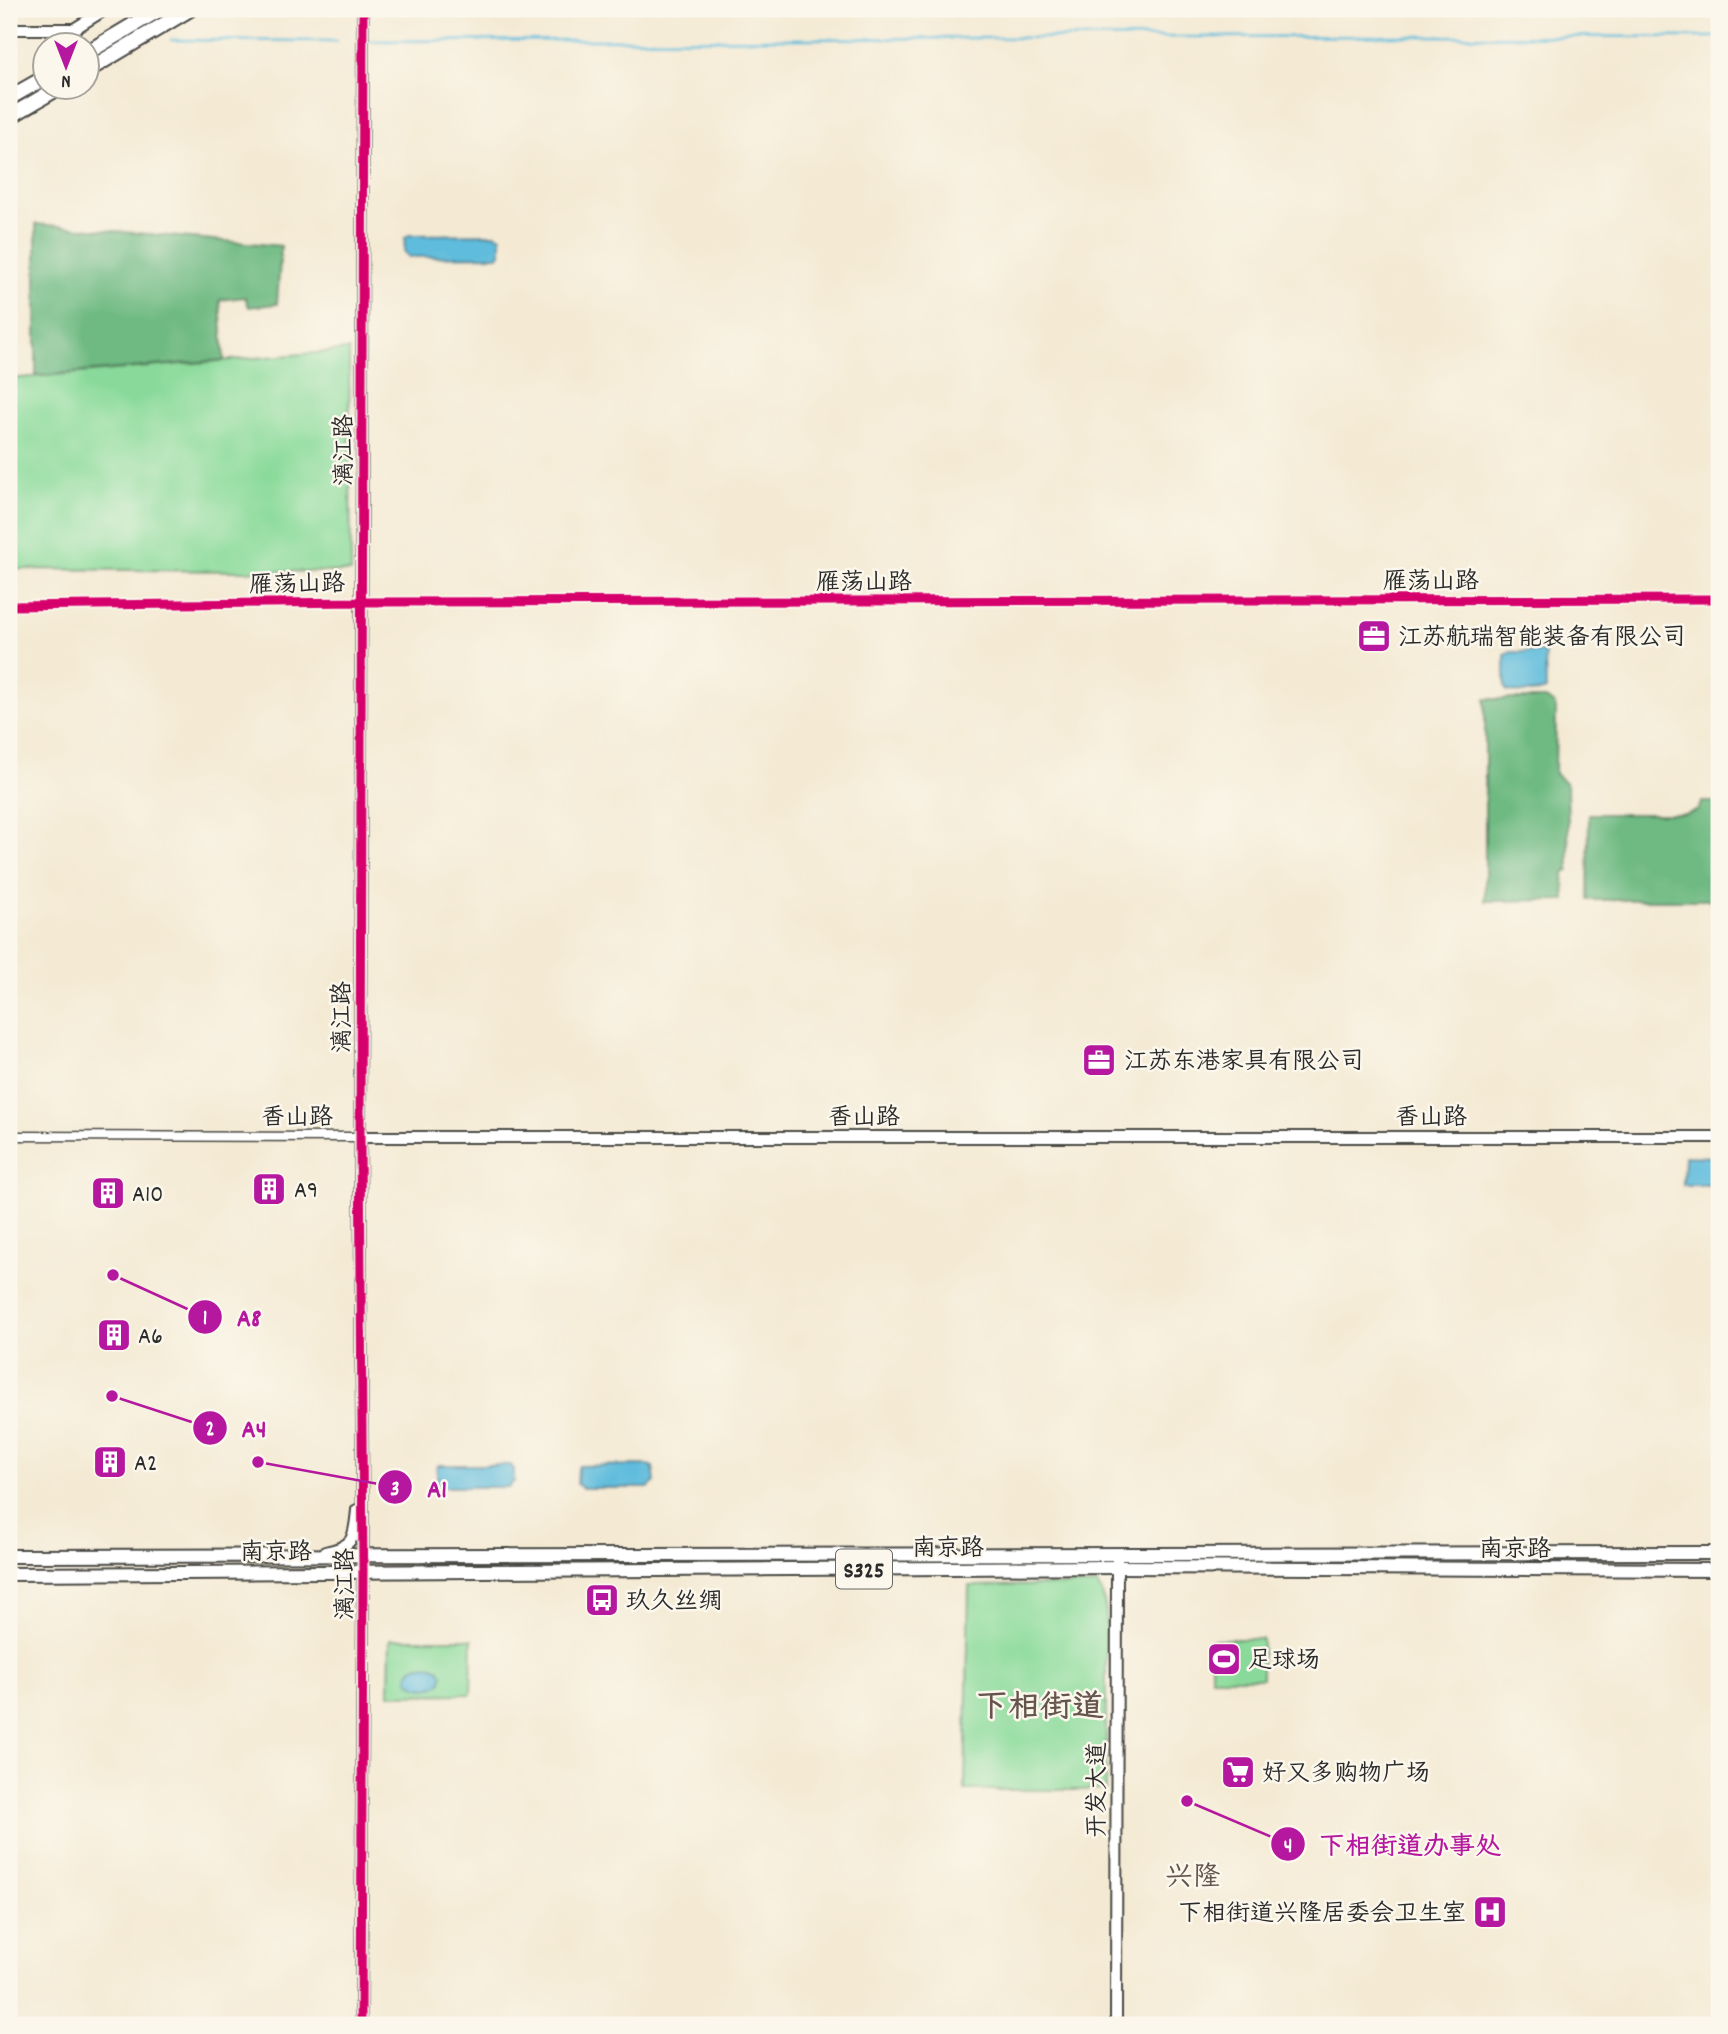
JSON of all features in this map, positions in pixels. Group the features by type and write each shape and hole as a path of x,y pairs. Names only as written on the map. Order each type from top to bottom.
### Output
{"highway":[{"path":"102,44 160,9"},
{"path":"102,62 190,9"},
{"path":"9,99 32,85"},
{"path":"9,117 34,102"}],"main road":[{"name":"南京路","path":"9,1574 1719,1553"},
{"name":"南京路","path":"9,1556 363,1555 1117,1561 1719,1570"}],"street":[{"path":"9,29 74,29 106,9"},
{"name":"漓江路","path":"361,2025 363,9"},
{"path":"363,32 373,9"},
{"name":"雁荡山路","path":"9,606 362,602 1719,599"},
{"name":"香山路","path":"9,1136 1719,1137"},
{"path":"309,1555 341,1549 353,1537 362,1465"},
{"name":"开发大道","path":"1116,2025 1117,1561"}],"green space":[{"path":"36,224 281,246 277,304 249,307 245,297 220,300 224,360 36,376"},
{"path":"349,350 351,572 13,569 9,379"},
{"path":"1485,699 1545,699 1554,703 1555,774 1567,784 1569,871 1564,873 1565,900 1485,901"},
{"path":"1702,802 1719,802 1719,900 1588,900 1589,814 1685,814 1697,811"},
{"path":"1097,1585 1102,1593 1106,1611 1106,1790 965,1790 969,1586"},
{"path":"390,1639 472,1639 471,1694 389,1695"},
{"path":"1211,1639 1262,1639 1262,1678 1211,1678"}],"water":[{"path":"496,234 501,237 501,253 498,256 409,257 404,252 405,238 409,235"},
{"path":"1511,652 1545,654 1546,690 1527,693 1507,691 1505,655"},
{"path":"1684,1156 1719,1157 1719,1185 1683,1185"},
{"path":"439,1465 510,1465 514,1469 514,1481 508,1487 442,1487 437,1483"},
{"path":"579,1466 653,1467 655,1482 648,1488 582,1488 577,1484"},
{"path":"420,1665 440,1669 443,1676 441,1683 423,1688 411,1683 408,1679 410,1671"}],"waterway":[{"path":"369,41 1719,37"},
{"path":"171,40 336,41"}],"cycle path":[{"path":"361,2025 363,9"},
{"path":"9,606 362,602 1719,599"}],"place":[{"name":"江苏航瑞智能装备有限公司","path":"1374,636"},
{"name":"江苏东港家具有限公司","path":"1099,1060"},
{"name":"A9","path":"269,1189"},
{"name":"A10","path":"108,1193"},
{"name":"A8","path":"113,1275"},
{"name":"A6","path":"114,1335"},
{"name":"A4","path":"112,1396"},
{"name":"A2","path":"110,1462"},
{"name":"A1","path":"258,1462"},
{"name":"玖久丝绸","path":"602,1600"},
{"name":"足球场","path":"1224,1659"},
{"name":"好又多购物广场","path":"1238,1772"},
{"name":"下相街道办事处","path":"1187,1801"},
{"name":"下相街道兴隆居委会卫生室","path":"1490,1912"}],"district":[{"name":"下相街道","path":"1040,1705"},
{"name":"兴隆","path":"1193,1875"}]}
